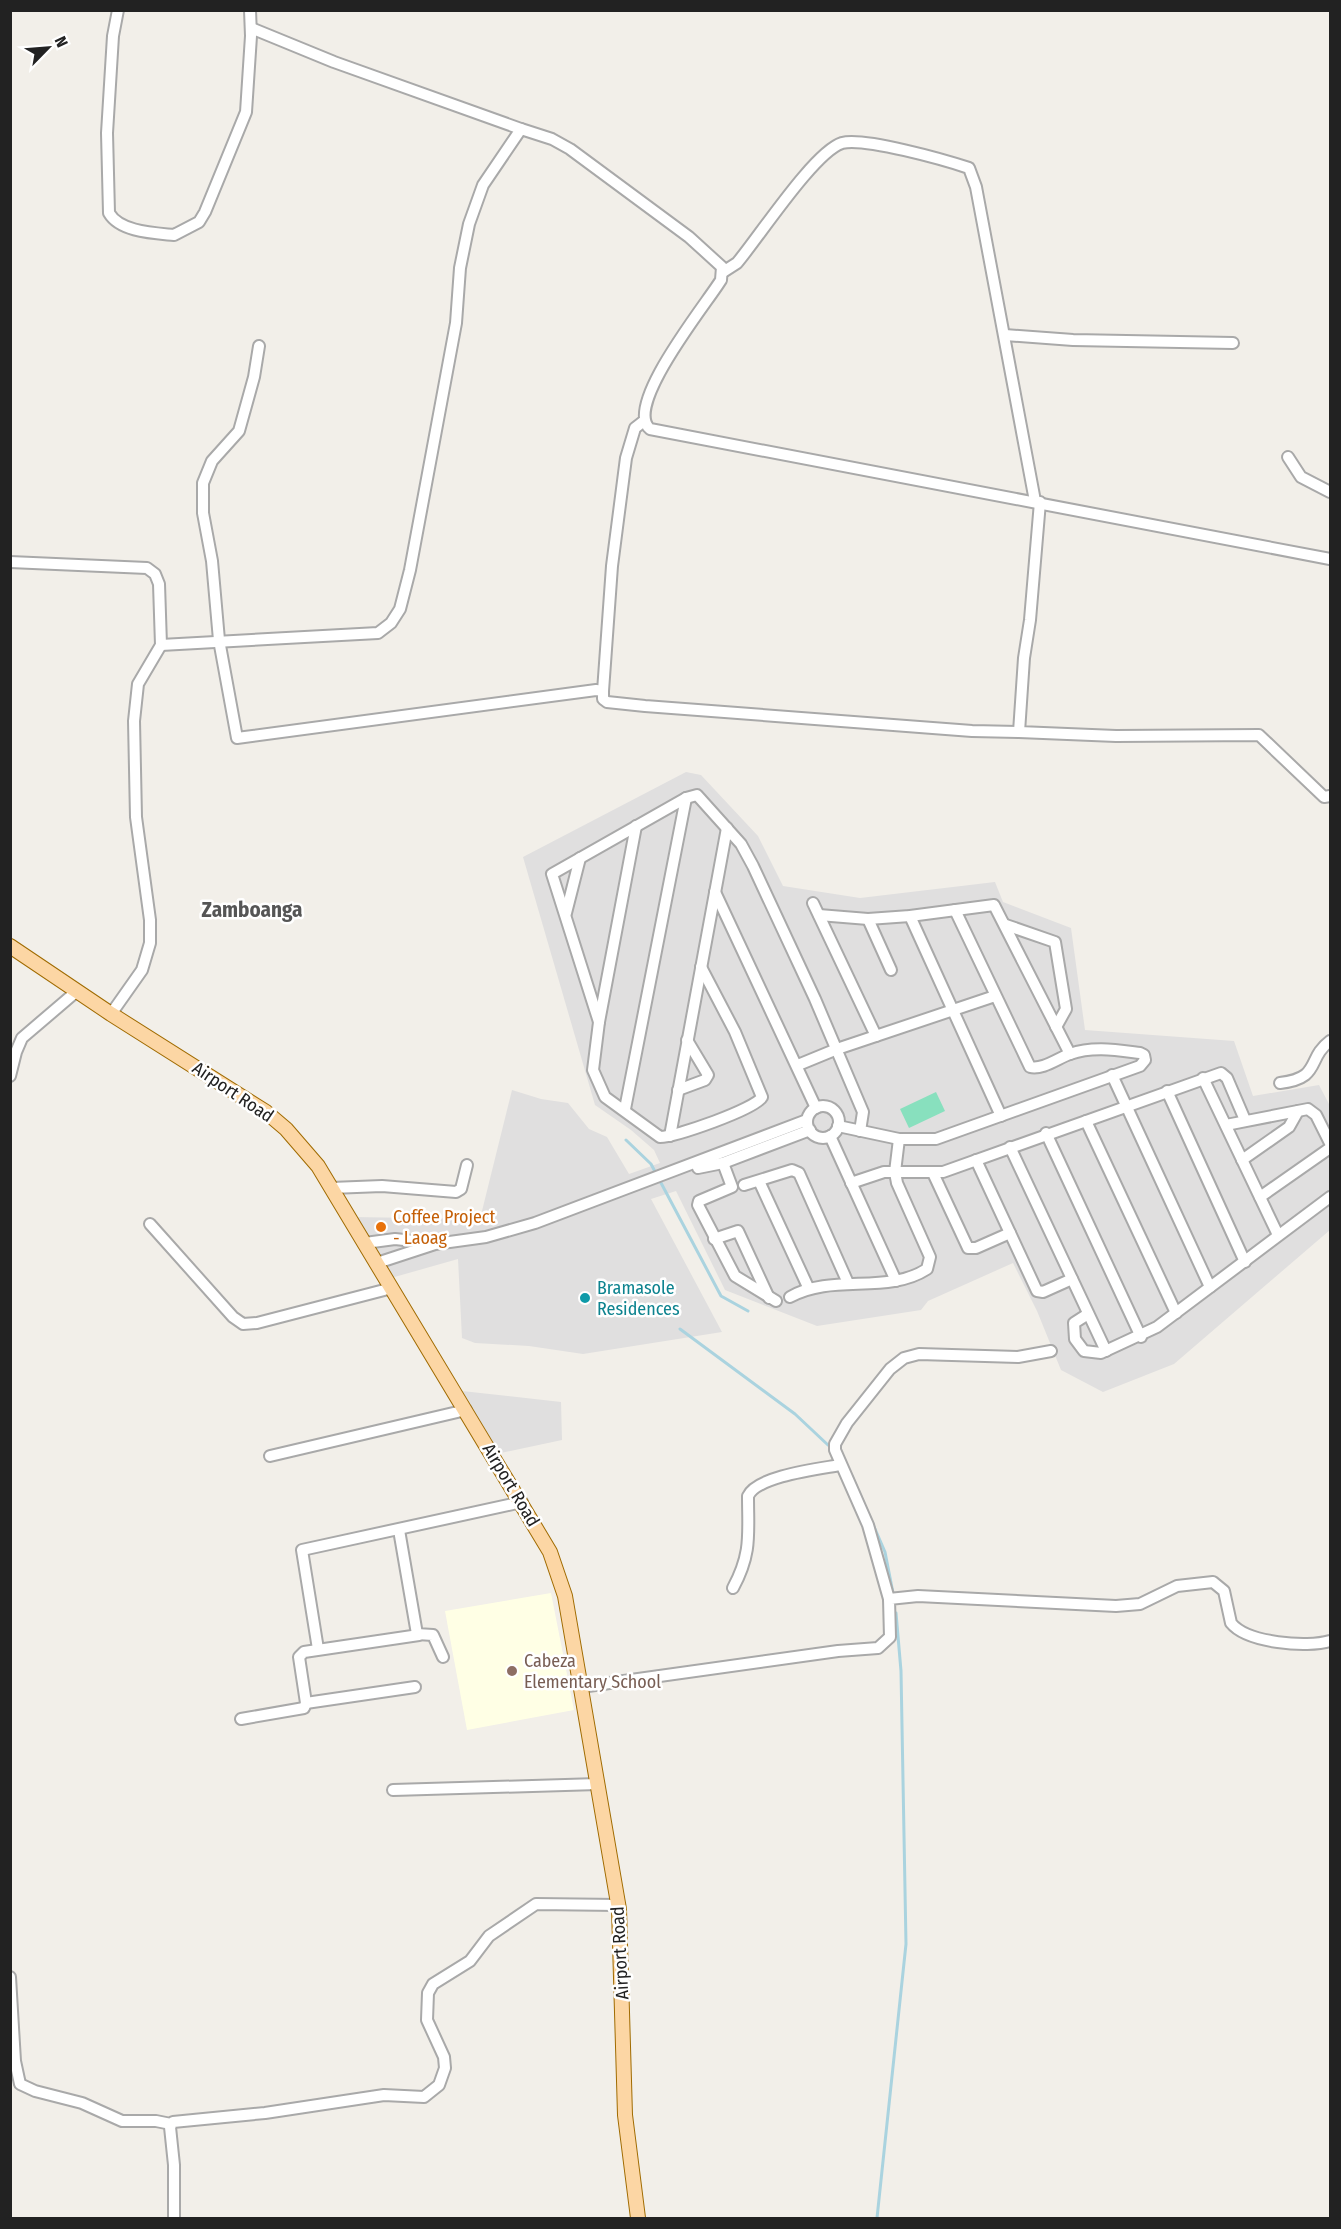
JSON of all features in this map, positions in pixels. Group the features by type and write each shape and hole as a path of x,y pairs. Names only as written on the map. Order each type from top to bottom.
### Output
{"main road":[{"name":"Airport Road","path":"10,946 111,1014 266,1112 303,1148 331,1188 377,1263 550,1552 566,1596 618,1905 625,2115 638,2218"}],"street":[{"path":"118,10 111,65 108,207 117,221 174,236 199,222 205,212 246,112 250,88 250,10"},
{"path":"251,28 334,62 552,139 570,149 689,237 718,262 723,272"},
{"path":"160,645 378,633 395,618 405,590 426,494 459,303 460,268 469,224 483,185 521,129"},
{"path":"1019,732 1037,502 973,173 969,168 922,156 850,142 829,150 737,263 723,272 716,288 668,357 644,407 644,421 653,430 1037,502 1330,559"},
{"path":"1005,335 1073,340 1233,343"},
{"path":"260,346 239,431 212,461 203,483 203,513 212,561 219,640 235,735 240,738 558,694 603,691"},
{"path":"644,421 634,428 626,458 611,576 603,691 605,701 972,731 1128,736 1259,735 1324,797 1330,796"},
{"path":"1288,457 1301,477 1330,492"},
{"path":"10,562 120,566 152,570 159,584 160,645 138,684 134,721 136,817 150,920 150,943 142,970 111,1014"},
{"path":"599,1022 552,874 686,798 697,795 741,844 753,866 837,1049 863,1112 860,1131"},
{"path":"625,1109 686,798"},
{"path":"636,826 599,1022 593,1066 595,1077 605,1097 625,1109 656,1136 670,1136 758,1103 762,1097 735,1032 701,967"},
{"path":"670,1136 726,828"},
{"path":"566,914 580,858"},
{"path":"377,1263 435,1244 486,1237 535,1223 598,1201 632,1185 764,1143 809,1125 816,1108 798,1065 715,891"},
{"path":"813,903 876,1036"},
{"path":"819,915 868,919 994,905 1070,1054"},
{"path":"838,1126 899,1139 936,1139 1140,1066 1145,1060 1144,1055 1100,1048 1070,1054 1036,1068 1030,1067 955,910"},
{"path":"910,916 1001,1116"},
{"path":"868,919 891,970"},
{"path":"1006,925 1055,942 1066,1009 1056,1027"},
{"path":"10,1076 18,1044 22,1038 77,991"},
{"path":"798,1065 837,1049 995,996"},
{"path":"678,1090 705,1080 708,1075 687,1040"},
{"path":"1280,1083 1296,1081 1307,1074 1330,1041"},
{"path":"851,1183 877,1174 933,1173 1223,1073 1245,1120"},
{"path":"1112,1075 1210,1287"},
{"path":"1203,1078 1278,1235"},
{"path":"1167,1091 1245,1262"},
{"path":"809,1125 821,1138 830,1136 838,1126 838,1117 833,1110 825,1106 816,1108"},
{"path":"1226,1125 1298,1111 1312,1111 1330,1145 1260,1197"},
{"path":"1242,1160 1289,1127 1298,1111"},
{"path":"1086,1121 1176,1313"},
{"path":"1046,1134 1141,1337"},
{"path":"830,1136 896,1281"},
{"path":"790,1297 808,1287 896,1281 922,1272 930,1263 895,1172 899,1139"},
{"path":"686,1168 700,1168 723,1163 764,1143"},
{"path":"1010,1147 1106,1351"},
{"path":"976,1160 1037,1292 1043,1292 1072,1279"},
{"path":"714,1239 738,1231 772,1299 735,1276 714,1239 697,1203 732,1187 723,1163"},
{"path":"331,1188 382,1186 456,1192 460,1189 467,1165"},
{"path":"744,1185 792,1170 799,1173 848,1283"},
{"path":"933,1173 968,1248 976,1248 1010,1233"},
{"path":"759,1181 808,1287"},
{"path":"1088,1314 1074,1323 1077,1343 1092,1354 1141,1337 1330,1197"},
{"path":"150,1224 233,1317 243,1324 256,1323 392,1288"},
{"path":"364,1243 395,1239 435,1244"},
{"path":"581,1688 838,1651 878,1648 890,1637 889,1599 868,1525 835,1450 838,1437 890,1369 904,1358 919,1354 1018,1357 1051,1351"},
{"path":"270,1456 466,1410"},
{"path":"733,1588 746,1564 750,1544 748,1496 751,1490 770,1481 840,1465"},
{"path":"318,1649 302,1550 522,1502"},
{"path":"399,1530 419,1635"},
{"path":"889,1599 918,1596 1116,1606 1140,1604 1177,1586 1213,1582 1224,1591 1231,1623 1248,1635 1298,1644 1330,1641"},
{"path":"241,1719 301,1710 306,1703 299,1656 304,1652 419,1635 433,1635 443,1657"},
{"path":"306,1703 415,1687"},
{"path":"393,1790 598,1785"},
{"path":"10,1977 15,2061 20,2084 35,2091 82,2103 122,2121 156,2121 171,2124 177,2120 264,2113 384,2095 424,2097 439,2085 445,2068 444,2057 427,2020 428,1993 433,1984 470,1961 489,1936 536,1904 618,1905"},
{"path":"171,2124 174,2218"}],"shaded area":[{"path":"686,772 701,775 758,836 783,886 860,898 995,882 1003,902 1071,928 1085,1030 1234,1041 1253,1096 1319,1085 1330,1106 1330,1230 1174,1364 1103,1392 1061,1370 1037,1311 1013,1263 928,1301 921,1310 817,1326 725,1290 676,1191 651,1199 722,1332 583,1354 529,1346 475,1343 462,1338 458,1259 391,1278 352,1217 480,1219 512,1090 541,1099 568,1103 589,1129 607,1137 629,1174 660,1163 654,1150 631,1130 595,1105 523,857"},
{"path":"462,1391 561,1402 562,1440 496,1454"},
{"name":"Cabeza Elementary School","path":"551,1593 574,1710 467,1730 445,1611"}],"green space":[{"path":"936,1092 945,1111 909,1128 900,1109"}],"waterway":[{"path":"626,1140 651,1164 721,1296 748,1311"},
{"path":"680,1329 795,1414 828,1445"},
{"path":"852,1476 885,1552 893,1593"},
{"path":"877,2218 906,1944 901,1671 896,1613"}],"place":[{"name":"Coffee Project - Laoag","path":"381,1227"},
{"name":"Bramasole Residences","path":"585,1298"},
{"name":"Cabeza Elementary School","path":"512,1671"}],"district":[{"name":"Zamboanga","path":"252,910"}]}
